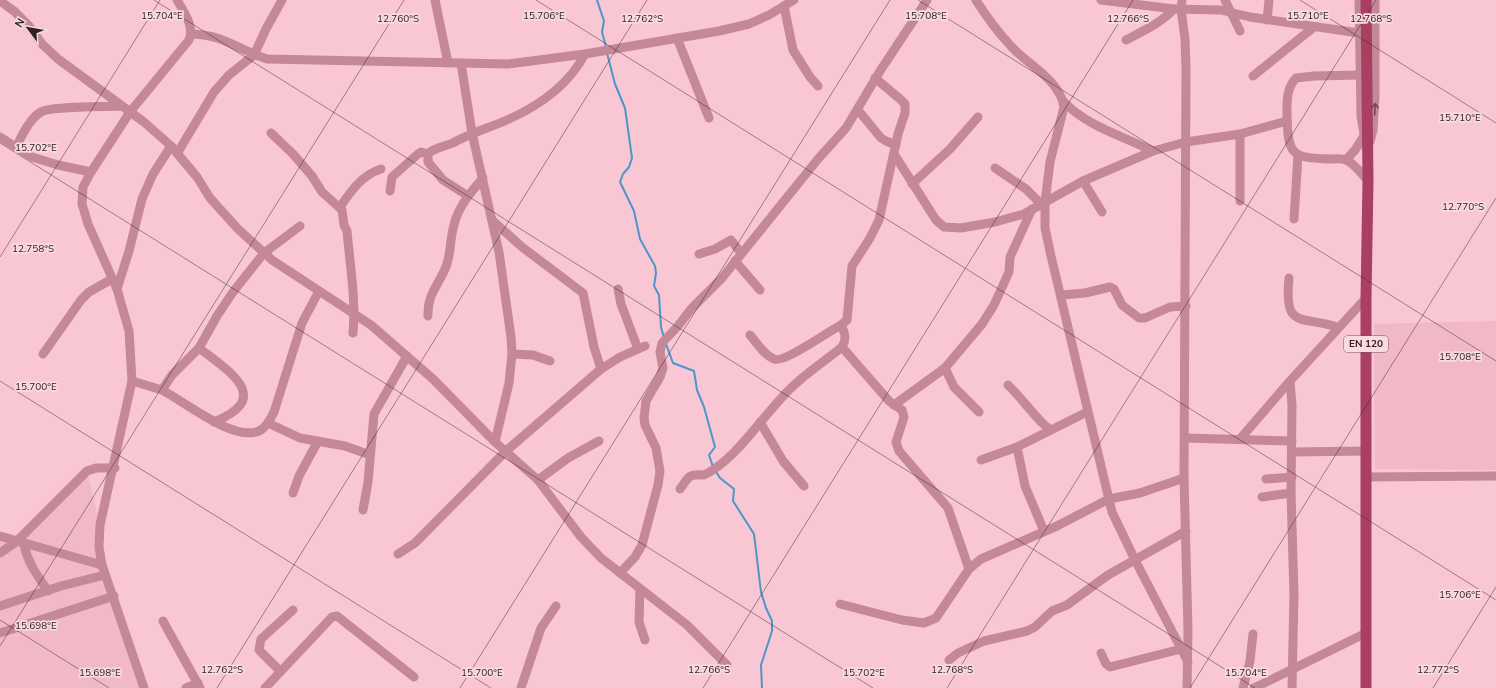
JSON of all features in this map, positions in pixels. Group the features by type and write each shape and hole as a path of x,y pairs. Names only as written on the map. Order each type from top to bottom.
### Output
{"main road":[{"name":"EN 120","path":"1366,0 1366,110 1368,147 1366,298 1366,688"}],"street":[{"path":"144,688 114,596 105,575 99,547 100,525 115,468 132,381 129,331 117,288 88,224 82,204 84,187 90,172 130,112 185,46 192,34 190,25 178,0"},
{"path":"117,288 129,251 142,199 153,174 174,149 214,92 229,75 254,55 282,0"},
{"path":"435,0 448,63"},
{"path":"192,34 210,34 228,41 254,55 267,59 508,64 585,54 719,32 749,24 769,15 794,0"},
{"path":"620,574 635,557 642,545 658,485 660,471 656,448 645,426 644,418 646,401 660,377 663,368 660,352 665,341 691,309 722,278 846,128 858,110 875,78 927,0"},
{"path":"976,0 1011,46 1047,78 1071,110 1088,121 1153,151"},
{"path":"1105,0 1214,9 1267,20 1359,33"},
{"path":"1225,0 1240,32"},
{"path":"1267,20 1269,0"},
{"path":"1359,0 1361,116 1364,136 1368,147"},
{"path":"1368,147 1374,119 1375,0"},
{"path":"0,1 14,11 29,26 42,44 58,59 130,112 174,149 197,177 210,198 238,229 272,260 354,314 407,356 433,379 495,442 538,480 581,536 601,558 687,625 727,665"},
{"path":"784,6 793,50 818,86"},
{"path":"1126,40 1150,28 1179,6"},
{"path":"1179,6 1185,39 1186,438 1184,478 1188,662 1187,688"},
{"path":"1253,76 1314,27"},
{"path":"677,38 709,118"},
{"path":"468,196 443,180 428,162 428,154 433,149 446,146 472,133 505,121 550,95 565,83 585,54"},
{"path":"461,63 472,133 499,252 512,337 512,354 508,383 495,442"},
{"path":"1360,75 1296,78 1290,85 1287,96 1287,121 1290,147 1298,155 1307,158 1346,160 1368,181"},
{"path":"750,336 767,355 775,360 781,360 799,352 806,345 847,320 852,266 870,238 878,220 905,113 905,104 875,78"},
{"path":"1063,101 1064,107 1050,162 1043,203 1045,228 1062,295 1087,412 1112,512 1188,662"},
{"path":"16,147 32,120 42,112 61,109 121,106"},
{"path":"858,110 881,138 896,145"},
{"path":"912,184 950,149 978,117"},
{"path":"894,154 936,220 944,227 961,228 995,222 1024,214 1083,181 1153,151 1186,142 1240,134 1287,121"},
{"path":"271,133 293,154 312,176 322,192 342,210 344,224 347,231 354,314 353,333"},
{"path":"1240,134 1240,201"},
{"path":"1346,160 1364,136"},
{"path":"0,137 32,157 58,165 90,172"},
{"path":"390,191 392,177 421,152 428,154"},
{"path":"1294,219 1298,155"},
{"path":"995,168 1026,189 1043,203"},
{"path":"340,207 351,191 364,178 381,169"},
{"path":"428,316 428,304 431,294 446,266 450,252 453,226 468,196 483,178"},
{"path":"1083,181 1102,212"},
{"path":"894,405 945,368 982,324 994,305 1009,272 1010,256 1032,209"},
{"path":"492,220 522,247 583,293 594,346 601,369"},
{"path":"162,390 172,376 199,348 217,316 233,292 264,253 300,226"},
{"path":"699,254 715,249 731,240 738,257 760,290"},
{"path":"43,354 81,300 89,292 112,278"},
{"path":"1289,278 1288,305 1290,311 1295,317 1306,321 1337,327"},
{"path":"1062,295 1085,293 1110,287 1114,289 1122,305 1139,318 1145,318 1170,307 1186,306"},
{"path":"398,554 415,543 506,451 601,369 620,357 642,348 625,317 618,289"},
{"path":"132,381 162,390 214,422 247,433 256,432 268,423 280,395 302,323 318,291"},
{"path":"1240,439 1337,327 1366,298"},
{"path":"680,489 686,478 696,474 704,475 721,466 789,390 806,374 842,347 846,341 845,332 841,325"},
{"path":"842,347 894,405 902,410 904,417 896,442 899,451 948,508 969,569"},
{"path":"199,348 236,378 243,386 244,392 238,409 228,417 214,422"},
{"path":"512,354 533,355 550,361"},
{"path":"363,510 374,414 407,356"},
{"path":"945,368 954,387 979,412"},
{"path":"1290,380 1294,595 1292,688"},
{"path":"1008,385 1027,405 1041,423 1050,430"},
{"path":"981,460 1017,447 1087,412"},
{"path":"760,422 783,461 804,486"},
{"path":"268,423 300,438 345,446 370,455"},
{"path":"1186,438 1292,441"},
{"path":"293,493 299,476 318,441"},
{"path":"538,480 568,458 599,441"},
{"path":"1017,447 1025,486 1044,531"},
{"path":"1292,452 1367,451"},
{"path":"0,553 20,543 87,471 96,468 115,468"},
{"path":"1367,477 1496,476"},
{"path":"1266,479 1292,477"},
{"path":"840,604 902,620 924,623 936,618 969,569 981,559 1057,526 1109,499 1140,493 1184,478"},
{"path":"1262,497 1291,493"},
{"path":"949,660 958,653 984,641 1027,631 1035,627 1052,611 1067,604 1108,575 1186,531"},
{"path":"0,536 20,543 102,565"},
{"path":"20,543 32,568 48,590"},
{"path":"0,606 48,590 105,575"},
{"path":"640,589 639,622 645,640"},
{"path":"0,632 114,596"},
{"path":"523,686 541,628 556,606"},
{"path":"280,671 259,650 261,639 293,610"},
{"path":"265,688 332,617 337,616 414,676"},
{"path":"162,621 199,685 186,688"},
{"path":"1254,688 1292,671 1366,633"},
{"path":"1243,688 1250,661 1253,634"},
{"path":"1101,654 1106,664 1110,667 1181,649"}],"shaded area":[{"path":"1496,321 1496,470 1375,469 1374,324"},
{"path":"87,471 100,525 99,547 144,688 0,688 0,536 16,542"}],"waterway":[{"path":"597,0 604,21 602,32 606,47"},
{"path":"607,53 615,84 625,108 632,158 629,167 623,174 620,182 634,211 640,239 655,266 656,273 654,286 659,295 661,327 664,338"},
{"path":"666,344 673,363 694,371 697,390 704,407 715,447 709,455 713,467"},
{"path":"715,470 720,478 734,489 733,501 754,534 761,592 772,621 772,631 761,665 762,688"}]}
